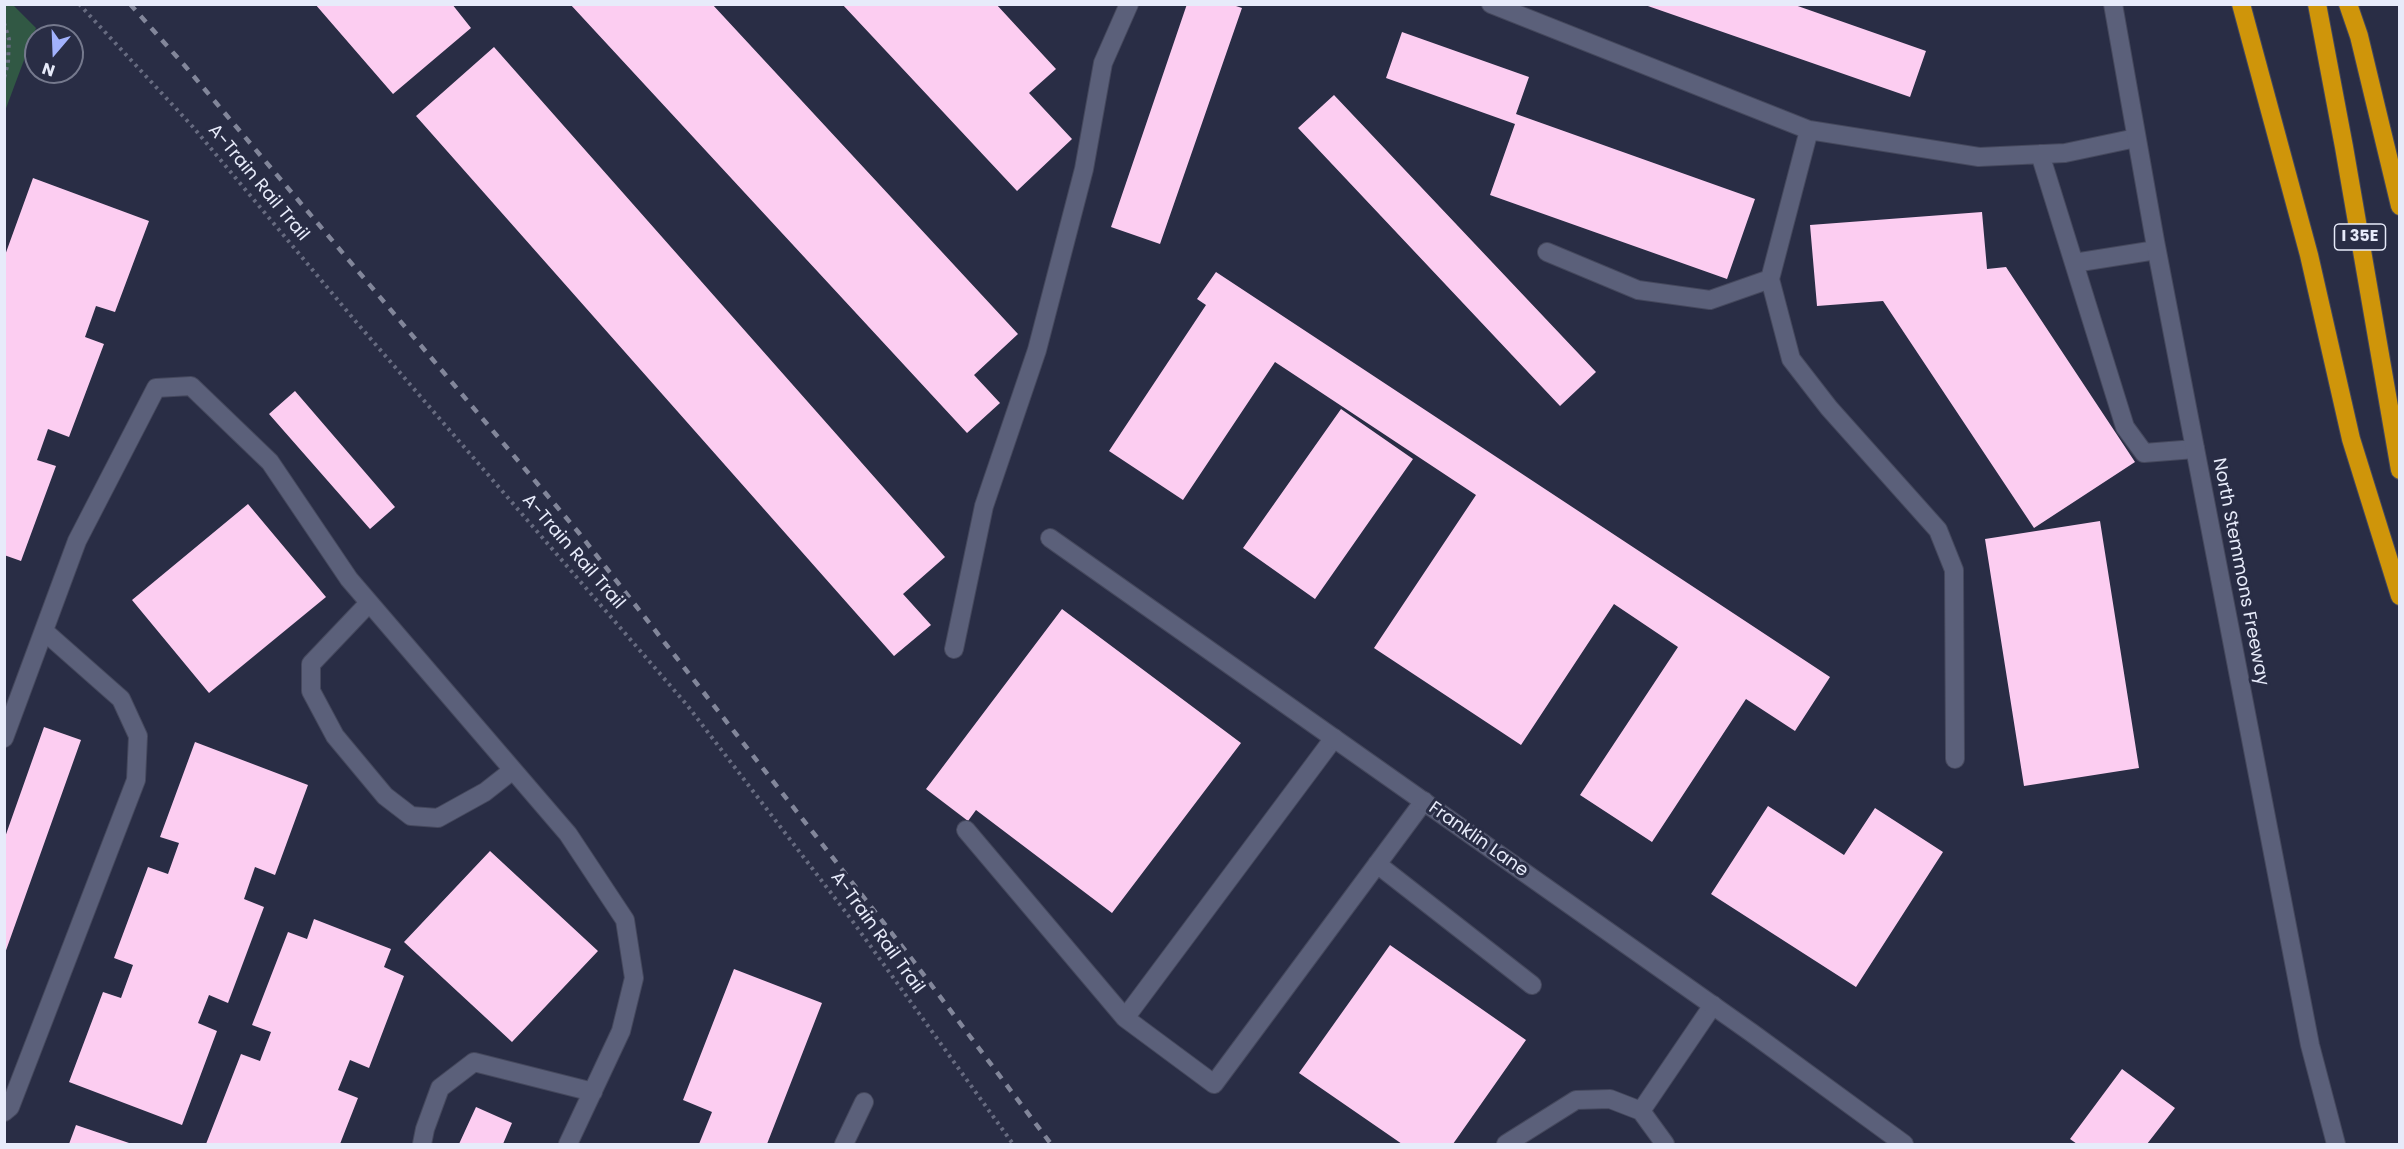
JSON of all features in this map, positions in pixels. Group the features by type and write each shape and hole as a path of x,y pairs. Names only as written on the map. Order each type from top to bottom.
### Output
{"highway":[{"path":"2241,4 2309,255 2351,439 2400,596"},
{"name":"I 35E","path":"2316,4 2344,147 2400,470"},
{"path":"2348,4 2359,36 2400,206"}],"main road":[{"path":"954,649 984,506 1037,350 1084,169 1103,63 1129,4"},
{"path":"1491,4 1809,130 1979,157 2065,153 2136,138"},
{"name":"North Stemmons Freeway","path":"2113,4 2156,250 2310,1045 2336,1144"},
{"path":"1809,130 1770,279 1791,359 1829,408 1938,530 1954,570 1955,759"},
{"path":"2040,154 2125,427 2144,453 2195,449"},
{"path":"2074,263 2156,250"},
{"path":"1547,252 1638,290 1710,300 1770,279"},
{"path":"4,738 77,540 156,388 191,386 270,462 349,579 568,834 625,920 634,978 621,1031 568,1144"},
{"name":"Franklin Lane","path":"1050,537 1713,1005 1904,1144"},
{"path":"369,603 311,664 311,691 335,736 385,796 411,816 438,818 485,792 513,770"},
{"path":"4,1112 10,1107 136,780 138,736 121,699 44,630"},
{"path":"1125,1018 1334,738"},
{"path":"966,830 1125,1018 1214,1084 1424,801"},
{"path":"1377,864 1532,985"},
{"path":"1641,1111 1713,1005"},
{"path":"422,1144 440,1088 474,1062 593,1092"},
{"path":"1506,1144 1576,1100 1610,1099 1641,1111 1665,1144"},
{"path":"844,1144 864,1102"}],"path":[{"name":"A-Train Rail Trail","path":"79,4 193,127 357,323 687,705 851,919 1013,1144"},
{"path":"4,23 9,39 8,63 4,78"}],"green space":[{"path":"5,4 13,5 32,24 24,24 24,60 5,111"}],"building":[{"path":"315,4 452,4 471,28 393,94"},
{"path":"570,4 712,4 1018,334 974,375 1000,403 967,433"},
{"path":"842,4 996,4 1056,69 1029,93 1072,139 1017,191"},
{"path":"1187,4 1230,4 1242,8 1160,244 1111,227"},
{"path":"1792,4 1926,51 1910,97 1645,5"},
{"path":"1402,32 1529,77 1516,114 1755,199 1727,279 1490,195 1515,124 1386,78"},
{"path":"494,47 945,557 903,594 931,625 894,656 416,116"},
{"path":"1334,95 1596,372 1560,406 1298,128"},
{"path":"33,178 149,221 115,312 96,306 85,337 104,344 69,437 48,429 37,460 56,466 21,561 4,555 4,258"},
{"path":"1982,212 1987,269 2006,267 2135,462 2034,528 1883,301 1817,306 1810,225"},
{"path":"1216,272 1830,677 1795,731 1746,699 1652,842 1580,795 1678,647 1614,604 1521,745 1374,648 1476,495 1275,362 1183,500 1109,451 1206,305 1197,299"},
{"path":"295,391 395,507 370,529 269,414"},
{"path":"1341,409 1413,459 1315,599 1243,548"},
{"path":"248,504 326,597 209,693 132,600"},
{"path":"2100,521 2139,768 2024,786 1985,539"},
{"path":"1062,609 1241,743 1112,913 976,810 968,821 926,789"},
{"path":"44,727 81,740 4,956 4,840"},
{"path":"195,742 308,785 275,875 255,867 244,899 264,907 228,1003 209,995 198,1023 217,1031 182,1125 69,1082 103,992 121,998 133,965 114,958 148,867 168,874 179,843 160,837"},
{"path":"1768,806 1844,855 1875,808 1943,852 1856,987 1711,894"},
{"path":"490,851 598,951 512,1042 404,942"},
{"path":"314,919 391,949 384,967 404,976 369,1068 350,1060 338,1090 358,1098 340,1144 206,1144 241,1054 260,1061 271,1032 252,1025 288,932 307,939"},
{"path":"1390,945 1526,1040 1453,1144 1402,1144 1299,1073"},
{"path":"734,969 822,1003 767,1144 699,1144 712,1112 683,1100"},
{"path":"2122,1069 2175,1108 2147,1144 2077,1144 2070,1139"},
{"path":"476,1107 512,1123 503,1144 459,1144"},
{"path":"76,1125 132,1144 69,1144"}],"railway":[{"path":"130,4 185,66 579,533 908,954 1051,1144"}]}
